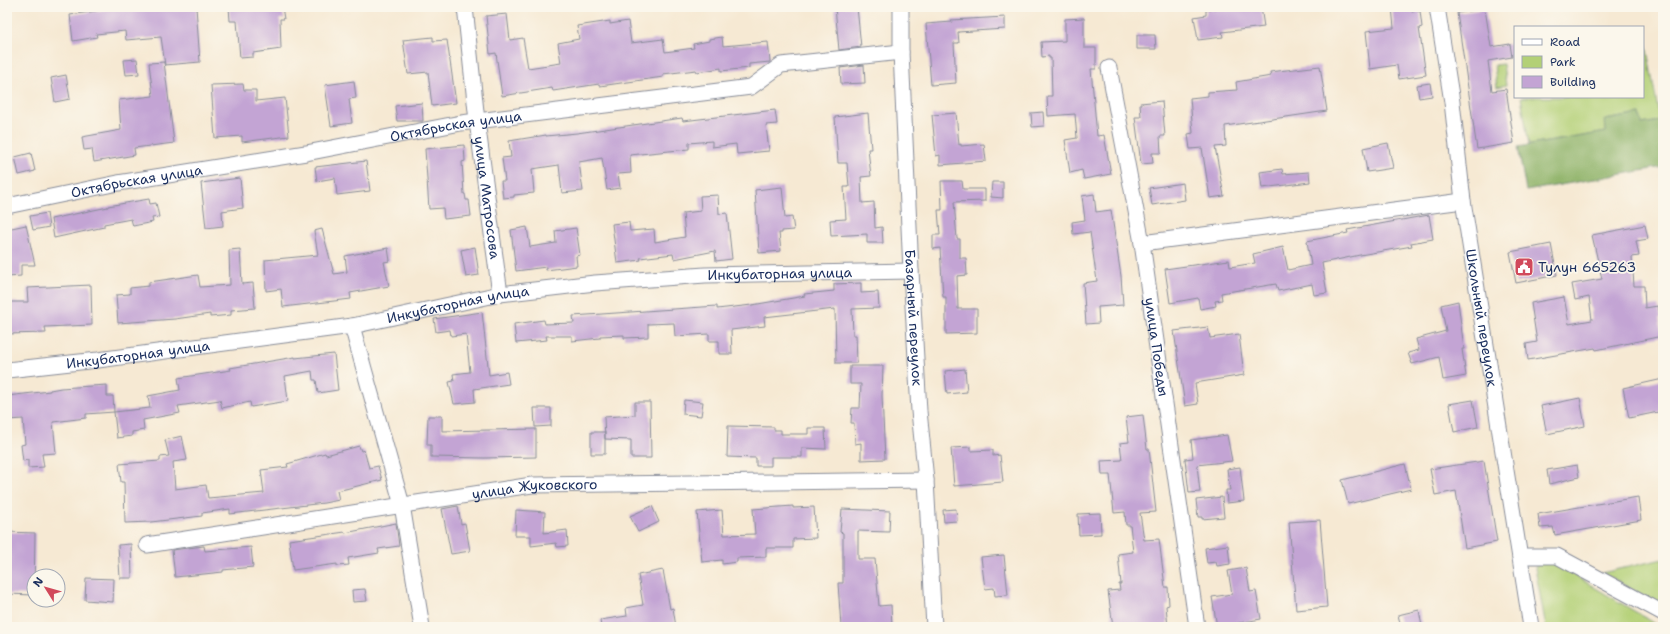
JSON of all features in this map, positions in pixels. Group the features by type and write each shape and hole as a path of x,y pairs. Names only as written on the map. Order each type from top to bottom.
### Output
{"street":[{"name":"улица Матросова","path":"465,7 477,120 500,294"},
{"name":"Базарный переулок","path":"901,7 901,52 919,411 926,480 934,627"},
{"name":"Школьный переулок","path":"1437,7 1452,102 1463,200 1531,627"},
{"name":"Октябрьская улица","path":"7,206 118,183 306,153 477,120 751,87 781,65 901,52"},
{"name":"улица Победы","path":"1109,68 1142,243 1197,627"},
{"path":"1142,243 1463,200"},
{"name":"Инкубаторная улица","path":"7,370 98,360 352,326 500,294 595,283 705,275 912,271"},
{"path":"352,326 402,505 422,627"},
{"name":"улица Жуковского","path":"147,545 532,485 926,480"},
{"path":"1520,556 1557,556 1663,614"}],"green space":[{"path":"1644,33 1660,121 1641,124 1640,114 1605,120 1607,132 1529,145 1521,98 1644,98"},
{"path":"1503,64 1506,85 1497,87 1494,65"},
{"path":"1640,114 1642,124 1660,121 1663,139 1663,167 1526,191 1518,147 1606,132 1605,120"},
{"path":"1663,559 1663,606 1602,573"},
{"path":"1541,560 1546,560 1557,565 1661,627 1546,627 1535,568"}],"building":[{"path":"122,7 196,7 200,62 165,65 161,37 126,40 125,31 96,34 97,37 73,41 70,15"},
{"path":"229,7 282,7 284,19 280,19 281,49 253,53 253,57 240,58 237,21 230,21"},
{"path":"835,7 857,7 861,47 839,50"},
{"path":"1233,7 1261,7 1264,27 1222,32 1223,37 1198,40 1194,17 1206,15 1206,10"},
{"path":"1392,7 1411,7 1412,12 1420,11 1422,27 1419,28 1426,75 1399,79 1397,65 1370,69 1366,31 1394,28"},
{"path":"1485,9 1491,47 1510,44 1512,57 1488,61 1492,91 1506,89 1514,143 1477,149 1457,13"},
{"path":"507,14 510,40 523,38 528,68 561,63 558,43 579,39 577,26 610,21 610,24 628,21 631,43 663,39 665,52 694,48 693,44 722,37 723,46 768,42 770,62 749,64 749,68 721,71 721,68 697,72 696,70 663,74 663,77 600,86 599,84 553,91 552,88 502,96 496,53 490,54 486,16"},
{"path":"1005,17 1005,29 958,32 959,43 954,43 956,83 931,85 926,24 952,22 951,20"},
{"path":"1084,18 1084,48 1096,48 1096,69 1091,69 1097,136 1104,135 1111,174 1084,179 1082,170 1070,173 1065,140 1077,138 1075,114 1048,116 1047,96 1052,96 1051,58 1049,58 1049,56 1042,57 1041,42 1065,41 1065,19"},
{"path":"1137,35 1155,35 1156,49 1137,49"},
{"path":"433,37 433,41 447,40 456,103 432,106 428,72 408,74 403,40"},
{"path":"137,59 139,74 126,75 124,60"},
{"path":"164,62 174,143 134,148 135,155 94,162 92,149 84,150 82,137 121,130 119,100 153,96 149,63"},
{"path":"864,65 865,83 841,84 840,68"},
{"path":"1320,66 1327,111 1225,126 1226,146 1215,147 1224,196 1210,198 1202,148 1190,149 1188,134 1193,133 1190,98 1208,96 1208,92 1237,90 1236,82 1271,76 1270,72"},
{"path":"66,75 70,99 55,102 51,78"},
{"path":"354,81 356,98 349,99 352,123 331,126 325,85"},
{"path":"1430,83 1432,96 1419,98 1417,85"},
{"path":"243,84 244,90 256,90 256,101 285,98 289,136 242,142 242,136 215,138 211,85"},
{"path":"1162,101 1165,136 1160,136 1161,153 1152,153 1153,163 1141,164 1135,117 1141,117 1140,103"},
{"path":"422,103 423,121 397,121 395,106"},
{"path":"775,110 777,124 766,125 769,151 737,154 736,144 712,147 712,141 689,143 689,149 630,155 631,173 618,174 620,188 607,190 602,158 579,162 583,191 562,193 559,165 532,169 534,193 514,195 514,197 503,198 501,181 505,181 502,158 511,157 509,141 682,118 683,121"},
{"path":"1043,112 1044,126 1032,127 1031,113"},
{"path":"868,113 871,149 868,149 871,176 861,177 862,203 874,202 875,228 882,227 883,243 867,243 867,234 831,236 830,220 846,219 844,187 849,187 847,163 838,163 835,117"},
{"path":"956,113 959,145 984,144 986,161 940,165 940,155 936,156 932,115"},
{"path":"1388,143 1393,168 1367,172 1363,148"},
{"path":"464,145 465,161 462,162 464,194 466,200 469,200 471,216 444,219 443,208 429,209 425,149"},
{"path":"31,153 35,171 19,175 15,157"},
{"path":"366,161 370,191 337,195 335,178 317,181 315,167"},
{"path":"1282,169 1283,174 1309,172 1310,182 1262,188 1260,172"},
{"path":"240,178 243,208 222,211 223,226 206,228 201,183"},
{"path":"941,181 962,181 963,189 985,189 985,201 954,202 957,239 960,239 960,258 966,258 967,275 957,276 958,309 977,309 977,333 946,334 946,297 943,297 940,248 933,249 933,235 940,235 938,210 942,210"},
{"path":"992,182 1003,182 1003,198 991,197"},
{"path":"1183,183 1185,200 1152,205 1149,188"},
{"path":"782,187 785,218 792,217 794,230 782,231 782,233 779,233 781,251 759,253 755,190"},
{"path":"1094,194 1096,212 1111,210 1121,276 1123,305 1098,307 1099,323 1086,324 1083,283 1097,281 1090,232 1073,234 1072,222 1085,220 1082,196"},
{"path":"718,195 719,214 727,213 732,259 716,261 715,251 674,259 673,254 640,258 641,260 617,263 612,224 629,222 630,231 654,229 655,242 685,237 683,213 701,211 700,196"},
{"path":"149,199 150,204 156,203 159,217 152,218 153,222 133,226 131,219 104,224 104,227 54,238 51,219 108,206"},
{"path":"47,213 49,227 33,230 30,216"},
{"path":"1429,215 1433,239 1411,243 1412,246 1322,263 1327,293 1314,295 1312,284 1278,291 1276,284 1221,293 1222,300 1215,301 1216,306 1200,309 1198,298 1170,303 1165,269 1229,260 1230,267 1255,263 1253,254 1283,247 1288,270 1311,265 1307,241 1348,233 1347,230"},
{"path":"26,225 35,265 21,265 21,276 7,277 7,229"},
{"path":"1645,225 1648,239 1636,241 1639,256 1632,257 1634,286 1644,286 1645,308 1658,306 1661,318 1659,318 1662,336 1596,350 1595,348 1528,360 1526,344 1537,342 1531,303 1564,297 1569,324 1592,320 1589,297 1575,300 1572,284 1602,279 1592,235"},
{"path":"527,227 530,247 556,243 555,231 576,228 580,255 576,256 577,266 546,270 546,267 516,271 511,230"},
{"path":"322,229 334,274 347,272 345,256 388,248 390,261 384,262 389,286 350,293 351,299 283,307 281,289 266,291 265,260 318,255 314,231"},
{"path":"1551,244 1557,275 1516,283 1510,252"},
{"path":"475,247 479,275 466,277 461,250"},
{"path":"240,249 242,284 253,283 255,308 231,310 231,315 210,317 210,314 175,319 118,323 116,295 130,294 130,288 149,286 149,282 198,275 200,287 230,285 229,250"},
{"path":"861,283 861,293 878,292 879,308 852,309 853,335 856,335 857,363 836,363 835,309 764,317 765,326 731,330 732,354 719,354 719,341 709,341 709,334 675,336 674,323 648,324 648,337 624,338 624,335 600,336 600,338 572,341 572,336 546,336 547,340 516,343 514,324 544,320 545,324 574,323 573,316 717,306 717,309 752,305 805,296 804,294 834,291 834,284"},
{"path":"91,285 92,325 45,327 46,333 7,334 7,302 28,302 27,288"},
{"path":"1458,301 1466,376 1443,380 1439,357 1412,364 1408,353 1419,350 1416,339 1446,331 1441,305"},
{"path":"482,312 489,375 507,372 509,384 474,389 475,402 454,404 449,382 454,381 453,374 470,372 466,334 451,336 450,330 436,332 434,319"},
{"path":"1208,327 1210,338 1239,334 1244,375 1195,383 1198,404 1185,406 1174,331"},
{"path":"334,354 338,390 318,393 316,380 313,380 312,371 285,376 288,401 251,407 250,402 222,408 220,400 178,406 180,413 143,420 144,430 132,432 132,436 117,438 114,412 150,408 148,396 180,390 178,378 231,370 230,368 295,357"},
{"path":"850,366 883,366 882,396 885,459 861,460 861,443 855,444 854,423 851,423 852,408 860,408 861,384 850,384"},
{"path":"965,369 967,392 947,394 945,371"},
{"path":"1663,379 1663,411 1629,418 1623,388"},
{"path":"107,385 107,396 113,396 114,412 86,414 86,418 53,422 56,453 42,454 44,467 28,468 28,460 23,461 21,445 25,444 23,419 7,420 7,396 50,391 61,388"},
{"path":"1580,398 1585,426 1547,434 1541,406"},
{"path":"684,400 703,402 701,416 683,414"},
{"path":"1473,400 1478,427 1454,432 1449,404"},
{"path":"635,402 650,402 651,458 631,458 631,440 605,439 604,417 635,415"},
{"path":"534,408 551,408 551,426 535,427"},
{"path":"1143,415 1147,449 1149,449 1156,512 1140,513 1144,540 1159,539 1165,587 1168,587 1169,605 1166,606 1168,627 1113,627 1108,591 1120,590 1119,584 1121,584 1118,554 1133,552 1130,525 1126,525 1125,512 1114,513 1110,475 1102,475 1101,461 1122,460 1120,443 1129,442 1126,417"},
{"path":"428,416 442,416 442,431 536,429 536,457 431,457 431,445 427,445"},
{"path":"728,426 774,427 774,430 781,430 781,434 808,434 808,428 825,428 826,449 802,448 802,457 771,457 771,466 756,466 756,458 727,457"},
{"path":"591,432 605,432 605,454 591,454"},
{"path":"1227,435 1232,461 1197,465 1200,492 1189,493 1185,459 1193,458 1191,440"},
{"path":"182,436 187,460 173,462 175,489 206,485 208,498 264,493 261,470 288,467 287,464 325,453 326,455 359,446 361,451 364,450 369,468 378,466 382,480 337,491 339,500 324,503 230,514 230,509 202,513 202,516 151,522 125,523 124,482 121,482 119,464 160,461 160,457 169,456 165,440"},
{"path":"971,447 971,451 993,450 993,456 1000,455 1003,482 954,486 951,448"},
{"path":"1484,461 1497,542 1465,548 1456,491 1435,495 1430,469"},
{"path":"1405,464 1411,489 1348,504 1342,480"},
{"path":"1577,465 1579,477 1549,484 1547,470"},
{"path":"1240,467 1244,501 1227,503 1226,490 1230,490 1227,469"},
{"path":"1222,497 1224,517 1202,519 1202,517 1198,517 1196,500"},
{"path":"1638,497 1641,520 1555,535 1553,527 1540,528 1538,514"},
{"path":"458,506 461,524 465,523 470,551 451,554 442,509"},
{"path":"652,506 659,522 638,532 630,516"},
{"path":"793,506 793,508 814,507 816,538 793,539 793,548 766,548 766,557 737,558 737,562 722,564 722,560 702,562 697,512 722,510 724,535 755,534 753,509"},
{"path":"842,509 890,511 889,532 858,531 858,559 875,559 879,606 891,605 892,627 841,627 838,583 843,583 843,533 840,532"},
{"path":"956,509 957,521 944,522 943,510"},
{"path":"516,510 545,512 544,533 567,530 568,546 557,547 556,543 531,546 531,536 515,536"},
{"path":"1100,513 1101,534 1079,535 1078,514"},
{"path":"1320,520 1327,607 1296,610 1289,522"},
{"path":"396,523 399,546 378,549 379,553 348,558 349,565 337,566 337,564 293,570 289,540 345,533"},
{"path":"7,532 35,533 34,568 26,568 26,595 7,594"},
{"path":"131,544 132,578 120,578 118,545"},
{"path":"1228,545 1230,564 1217,566 1216,562 1207,563 1205,548"},
{"path":"204,546 205,551 251,547 253,567 175,577 172,550"},
{"path":"1004,555 1008,595 995,596 994,588 985,589 981,557"},
{"path":"1246,568 1250,592 1256,591 1261,619 1233,624 1233,627 1217,627 1212,597 1232,594 1228,571"},
{"path":"663,570 670,609 673,608 676,627 601,627 600,620 627,616 626,608 643,605 638,575"},
{"path":"86,578 114,579 113,602 85,600"},
{"path":"365,589 367,601 353,602 352,590"},
{"path":"1419,610 1422,627 1401,627 1398,615"}],"place":[{"name":"Тулун 665263","path":"1524,267"}]}
